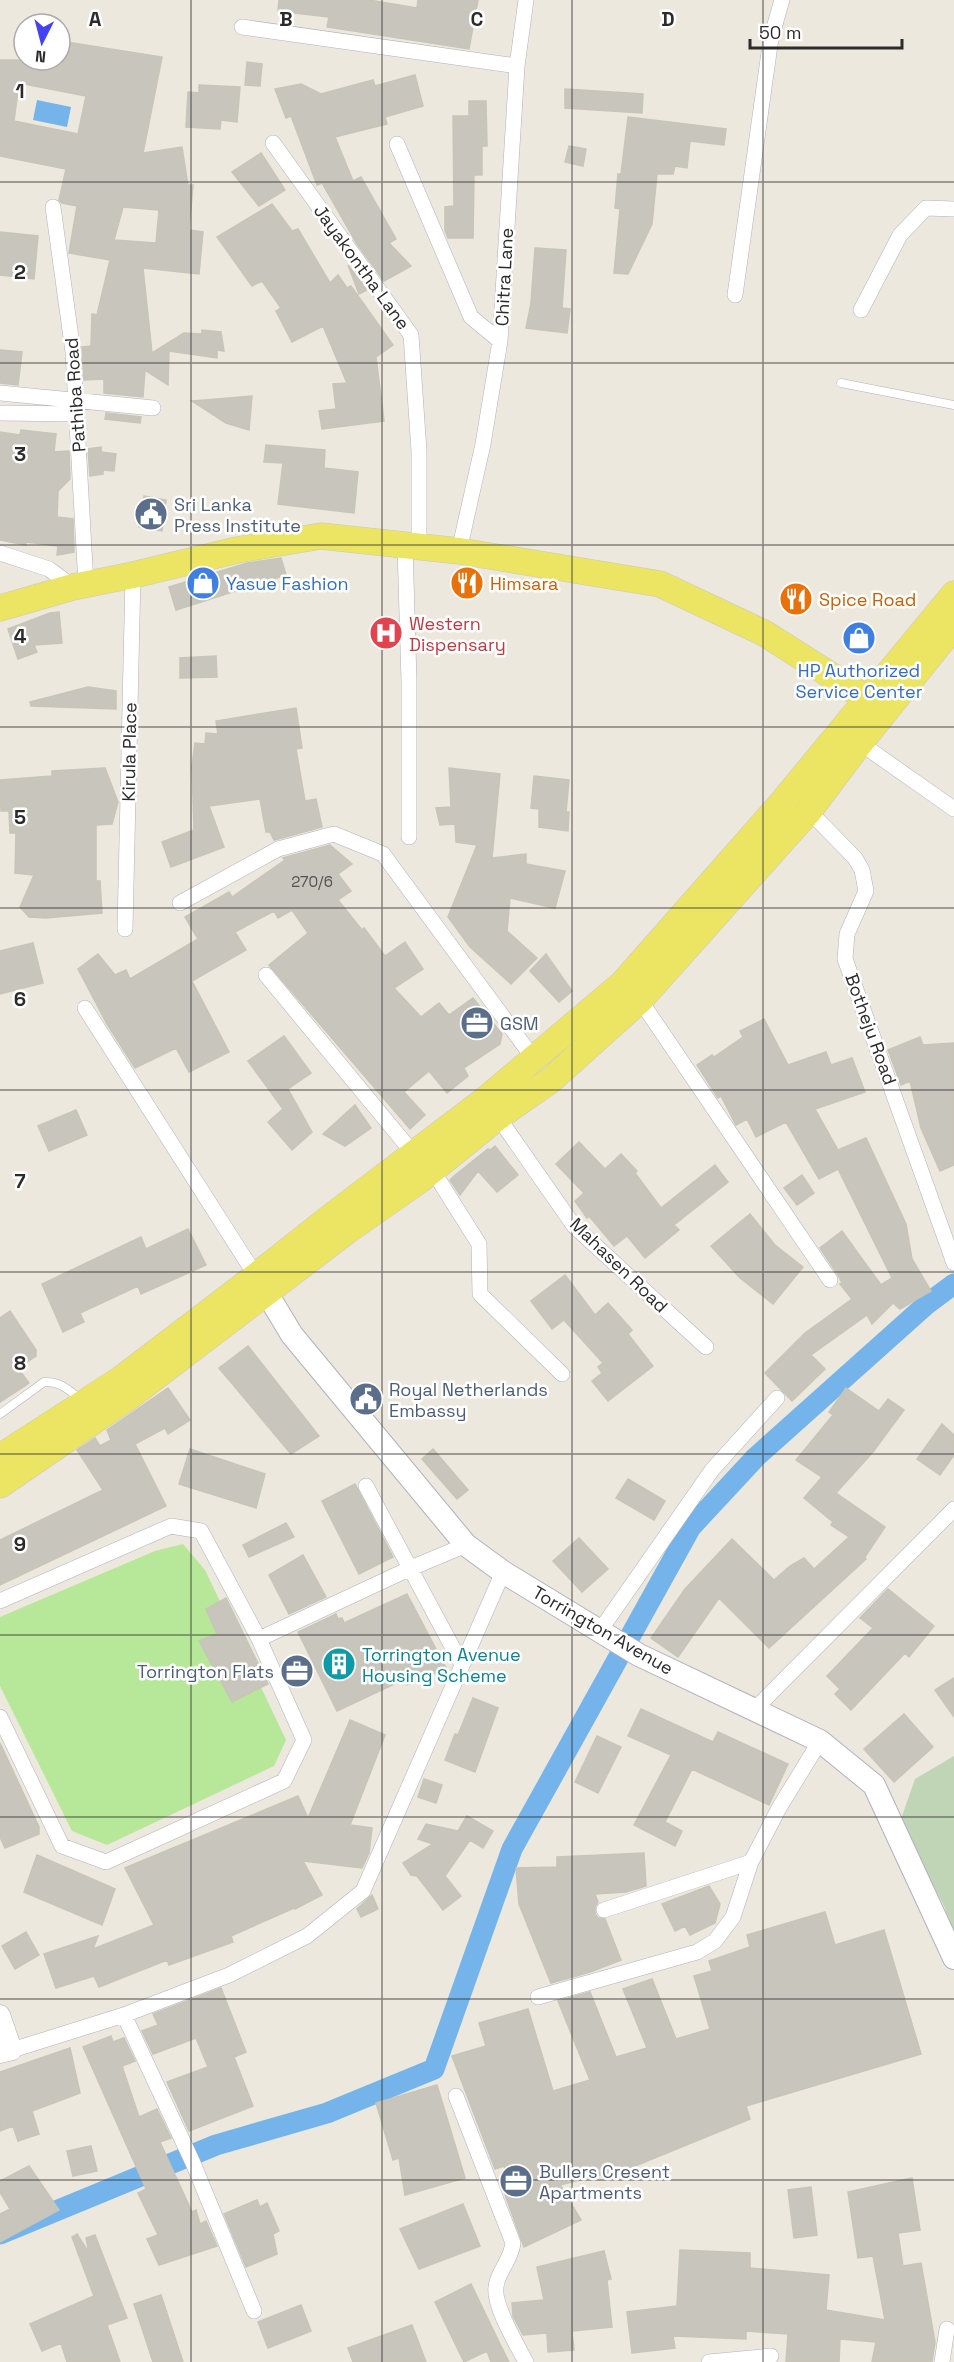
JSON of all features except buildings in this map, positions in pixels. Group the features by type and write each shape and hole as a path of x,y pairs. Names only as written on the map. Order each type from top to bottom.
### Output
{"main road":[{"path":"0,608 80,586 237,550 321,536 459,551 660,584 764,633 877,706"},
{"path":"0,1457 262,1284 347,1231 433,1171 498,1117 551,1080 640,1000 809,811 860,743 877,706 954,594"},
{"path":"0,1485 133,1394 413,1153 486,1099 623,983 779,806 954,626"},
{"name":"Torrington Avenue","path":"262,1284 292,1335 465,1545 503,1572 639,1655 820,1741 874,1785 954,1958"}],"street":[{"name":"Chitra Lane","path":"459,551 483,444 500,341 517,66 526,0"},
{"path":"735,295 771,38 782,0"},
{"path":"242,27 517,66"},
{"name":"Jayakontha Lane","path":"273,143 411,335 419,451 412,546 409,837"},
{"path":"397,144 471,317 500,341"},
{"name":"Pathiba Road","path":"53,207 73,352 80,586"},
{"path":"861,310 900,235 926,208 954,208"},
{"path":"0,393 76,407"},
{"path":"0,413 76,407 153,408"},
{"path":"0,553 49,569 80,586"},
{"name":"Kirula Place","path":"125,929 133,575"},
{"path":"860,743 954,809"},
{"name":"Botheju Road","path":"809,811 855,858 862,870 866,891 847,934 845,959 953,1262"},
{"path":"180,903 278,849 334,834 383,854 534,1059"},
{"path":"266,975 413,1153"},
{"path":"640,1000 830,1280"},
{"path":"85,1008 262,1284"},
{"name":"Mahasen Road","path":"498,1117 574,1226 706,1347"},
{"path":"433,1171 479,1244 480,1294 562,1374"},
{"path":"599,1632 712,1470 777,1398"},
{"path":"366,1486 462,1665"},
{"path":"755,1709 954,1509"},
{"path":"0,1601 171,1526 201,1531 258,1640 304,1740 284,1781 106,1862 62,1846 0,1717"},
{"path":"258,1640 465,1545"},
{"path":"0,2015 6,2051 124,2015 229,1975 307,1936 363,1891 503,1572"},
{"path":"538,1998 697,1952 715,1941 733,1917 751,1862 779,1808 820,1741"},
{"path":"604,1910 751,1862"},
{"path":"124,2015 193,2163 254,2311"},
{"path":"456,2096 513,2243 512,2255 495,2285 496,2298 526,2362"},
{"path":"942,2362 947,2329"},
{"path":"709,2362 771,2356"}],"lane":[{"path":"841,383 954,405"},
{"path":"0,1414 44,1382 64,1386 84,1403"}],"green space":[{"path":"183,1544 205,1570 286,1740 274,1766 107,1845 72,1831 0,1686 0,1617 155,1551"},
{"path":"954,1756 954,1948 945,1908 900,1822 915,1779"}],"water":[{"path":"37,100 71,107 67,127 33,120"}],"waterway":[{"path":"0,2234 216,2145 327,2113 434,2069 512,1849 691,1527 756,1457 927,1304 954,1284"}],"place":[{"name":"Sri Lanka Press Institute","path":"151,514"},
{"name":"Yasue Fashion","path":"203,583"},
{"name":"Himsara","path":"467,583"},
{"name":"Spice Road","path":"796,599"},
{"name":"Western Dispensary","path":"386,633"},
{"name":"HP Authorized Service Center","path":"859,638"},
{"name":"GSM","path":"477,1023"},
{"name":"Royal Netherlands Embassy","path":"366,1399"},
{"name":"Torrington Avenue Housing Scheme","path":"339,1664"},
{"name":"Torrington Flats","path":"297,1671"},
{"name":"Bullers Cresent Apartments","path":"516,2181"}]}
